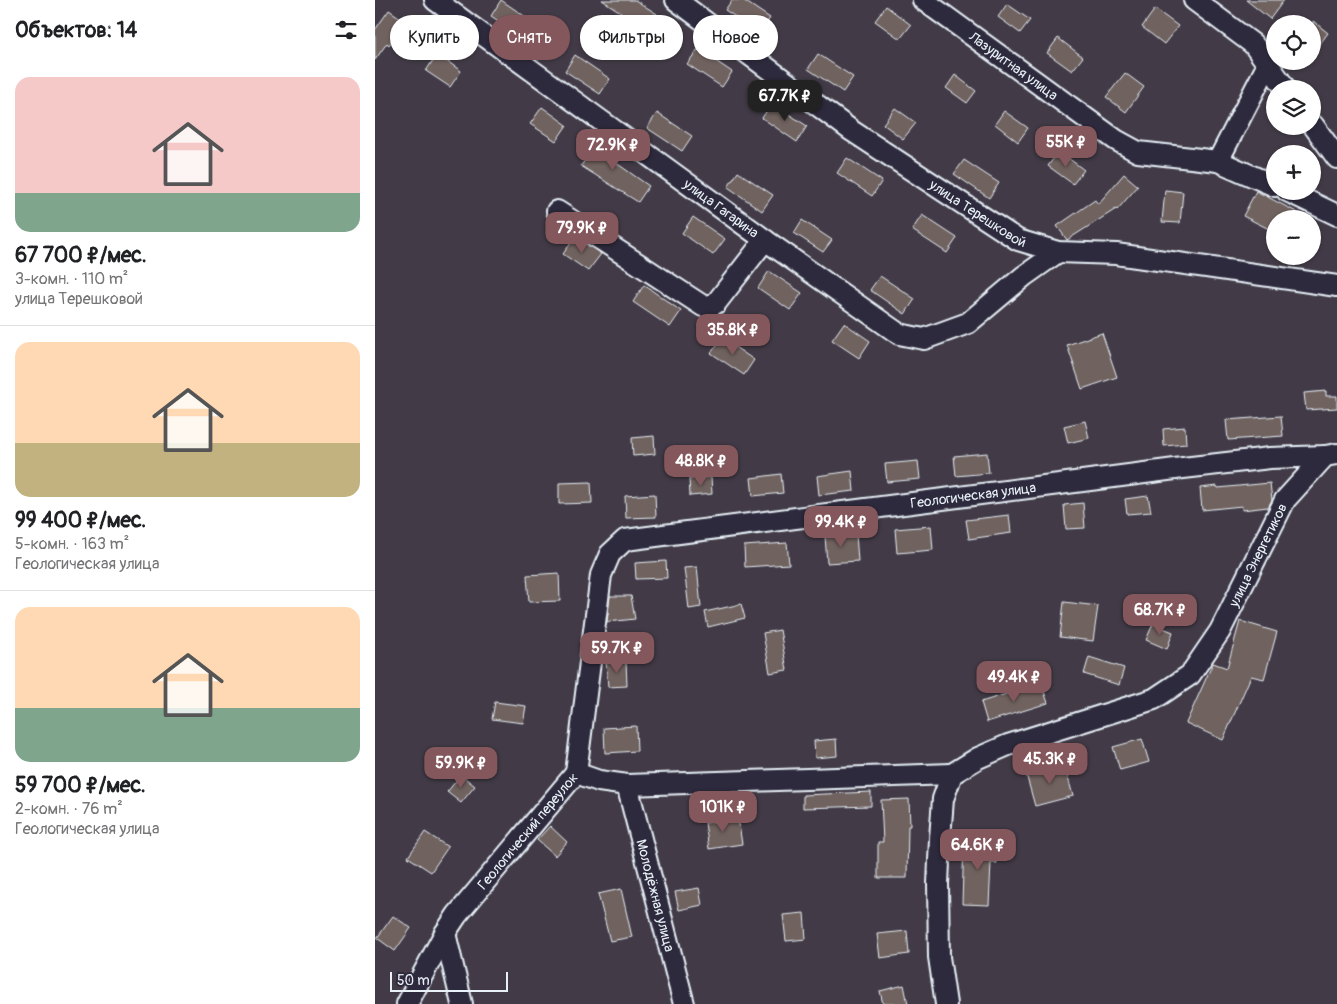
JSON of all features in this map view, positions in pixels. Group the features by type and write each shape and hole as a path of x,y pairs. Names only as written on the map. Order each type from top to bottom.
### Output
{"street":[{"name":"улица Гагарина","path":"435,0 765,240 899,334 924,339 967,323 1024,276 1059,252"},
{"name":"улица Терешковой","path":"676,0 869,142 1018,240 1059,252 1117,254 1337,286"},
{"name":"Лазуритная улица","path":"923,0 1117,140 1138,152 1218,161 1266,182"},
{"path":"1194,0 1253,44 1266,61"},
{"path":"1218,161 1266,68"},
{"path":"1320,135 1337,158"},
{"path":"1306,200 1337,215"},
{"name":"улица Гагарина","path":"557,211 703,306 710,307 716,303 765,240"},
{"name":"Геологическая улица","path":"576,773 601,575 609,554 625,540 1183,468 1269,458 1331,455"},
{"name":"улица Энергетиков","path":"952,774 978,758 1008,745 1154,699 1190,676 1220,631 1285,500 1331,455"},
{"name":"Геологический переулок","path":"407,1004 445,933 463,908 576,773 599,781 627,785 952,774"},
{"path":"945,1004 939,957 938,884 943,799 952,774"},
{"name":"Молодёжная улица","path":"627,785 684,1004"},
{"path":"445,933 462,1004"}],"building":[{"path":"501,0 523,15 492,15"},
{"path":"602,0 635,0 657,14 656,15 625,15"},
{"path":"732,0 743,0 766,15 733,15 725,10"},
{"path":"1246,0 1284,0 1273,15 1266,16"},
{"path":"1007,4 1030,20 1020,33 998,17"},
{"path":"886,6 911,25 900,39 875,21"},
{"path":"1155,9 1178,26 1164,44 1142,27"},
{"path":"389,10 396,15 390,15 390,44 389,45 387,43 375,60 375,30"},
{"path":"1321,27 1328,33 1321,42"},
{"path":"1058,38 1083,57 1072,71 1047,53"},
{"path":"818,54 853,77 843,92 808,69"},
{"path":"575,55 610,79 600,94 565,71"},
{"path":"693,56 693,60 714,60 732,72 722,87 687,64"},
{"path":"433,60 445,60 461,71 450,87 426,71"},
{"path":"1125,73 1144,87 1126,112 1106,97"},
{"path":"955,75 976,91 967,103 946,88"},
{"path":"772,103 807,126 797,142 762,118"},
{"path":"542,107 567,125 556,141 530,124"},
{"path":"895,108 916,123 903,139 883,124"},
{"path":"1004,111 1028,128 1018,142 995,124"},
{"path":"657,113 692,136 682,151 647,128"},
{"path":"599,139 618,152 612,160 649,186 638,202 581,166"},
{"path":"1059,151 1084,170 1073,184 1048,166"},
{"path":"847,158 882,181 872,196 837,173"},
{"path":"964,160 999,183 989,198 954,174"},
{"path":"738,172 773,195 762,211 728,187"},
{"path":"1124,174 1138,186 1117,210 1067,240 1057,226 1095,200 1098,204"},
{"path":"1165,190 1183,192 1180,223 1162,222"},
{"path":"1256,191 1266,196 1266,200 1273,200 1293,210 1266,210 1266,228 1243,216"},
{"path":"922,215 957,238 947,253 912,230"},
{"path":"693,217 725,239 713,255 682,233"},
{"path":"802,220 832,240 823,252 794,233"},
{"path":"575,237 601,254 588,271 563,254"},
{"path":"769,271 802,293 790,310 758,288"},
{"path":"880,276 915,299 905,314 870,290"},
{"path":"644,285 681,311 670,327 633,302"},
{"path":"844,323 870,341 859,358 832,340"},
{"path":"1102,333 1117,377 1082,389 1067,345"},
{"path":"722,338 754,360 744,375 711,353"},
{"path":"1326,391 1326,396 1337,396 1337,408 1306,410 1304,393"},
{"path":"1281,416 1283,436 1228,440 1226,420"},
{"path":"1085,421 1089,438 1068,443 1064,426"},
{"path":"1185,427 1186,444 1164,446 1163,429"},
{"path":"654,436 655,454 633,456 632,438"},
{"path":"987,453 989,473 956,476 954,456"},
{"path":"918,461 920,479 887,482 885,464"},
{"path":"852,471 854,491 819,495 817,476"},
{"path":"781,474 783,493 753,496 751,478"},
{"path":"711,477 712,494 690,496 689,479"},
{"path":"591,482 592,503 559,504 559,483"},
{"path":"1270,483 1272,500 1268,507 1242,510 1242,506 1202,510 1200,488"},
{"path":"655,494 656,517 626,518 625,496"},
{"path":"1148,496 1151,512 1127,514 1125,499"},
{"path":"1083,503 1085,528 1066,529 1064,505"},
{"path":"1009,515 1011,533 969,539 966,520"},
{"path":"931,526 933,550 897,553 895,529"},
{"path":"856,534 858,561 827,563 825,536"},
{"path":"787,543 789,564 745,567 744,546"},
{"path":"666,561 667,578 636,579 635,563"},
{"path":"697,567 701,607 689,609 684,568"},
{"path":"559,573 560,601 529,602 527,575"},
{"path":"610,596 631,596 635,619 607,622"},
{"path":"1064,602 1098,606 1093,641 1060,637"},
{"path":"741,604 745,618 708,627 705,612"},
{"path":"1240,621 1277,632 1264,679 1251,676 1223,740 1186,723 1213,663 1227,668"},
{"path":"1153,624 1173,632 1167,649 1146,640"},
{"path":"780,630 787,670 770,673 763,633"},
{"path":"1089,657 1124,668 1119,685 1084,674"},
{"path":"626,661 627,686 608,687 606,663"},
{"path":"1041,683 1048,703 987,722 981,702"},
{"path":"495,702 526,706 523,723 492,719"},
{"path":"636,726 637,751 605,753 604,728"},
{"path":"836,739 837,756 815,758 814,741"},
{"path":"1142,739 1149,762 1120,770 1113,747"},
{"path":"1064,763 1073,796 1035,806 1026,774"},
{"path":"461,775 475,786 461,803 447,792"},
{"path":"871,792 871,806 803,808 803,795"},
{"path":"909,799 910,826 908,826 907,878 878,878 878,842 883,842 881,800"},
{"path":"738,818 742,844 709,849 705,823"},
{"path":"550,826 567,842 555,856 537,840"},
{"path":"425,832 448,847 431,872 408,857"},
{"path":"964,840 997,841 997,863 991,863 989,905 962,904"},
{"path":"699,888 702,905 679,910 675,892"},
{"path":"621,889 632,937 610,941 598,894"},
{"path":"804,913 806,939 786,941 783,915"},
{"path":"393,916 411,928 395,951 377,938"},
{"path":"907,931 909,954 880,958 877,934"},
{"path":"904,985 908,1004 883,1004 880,991"}]}
